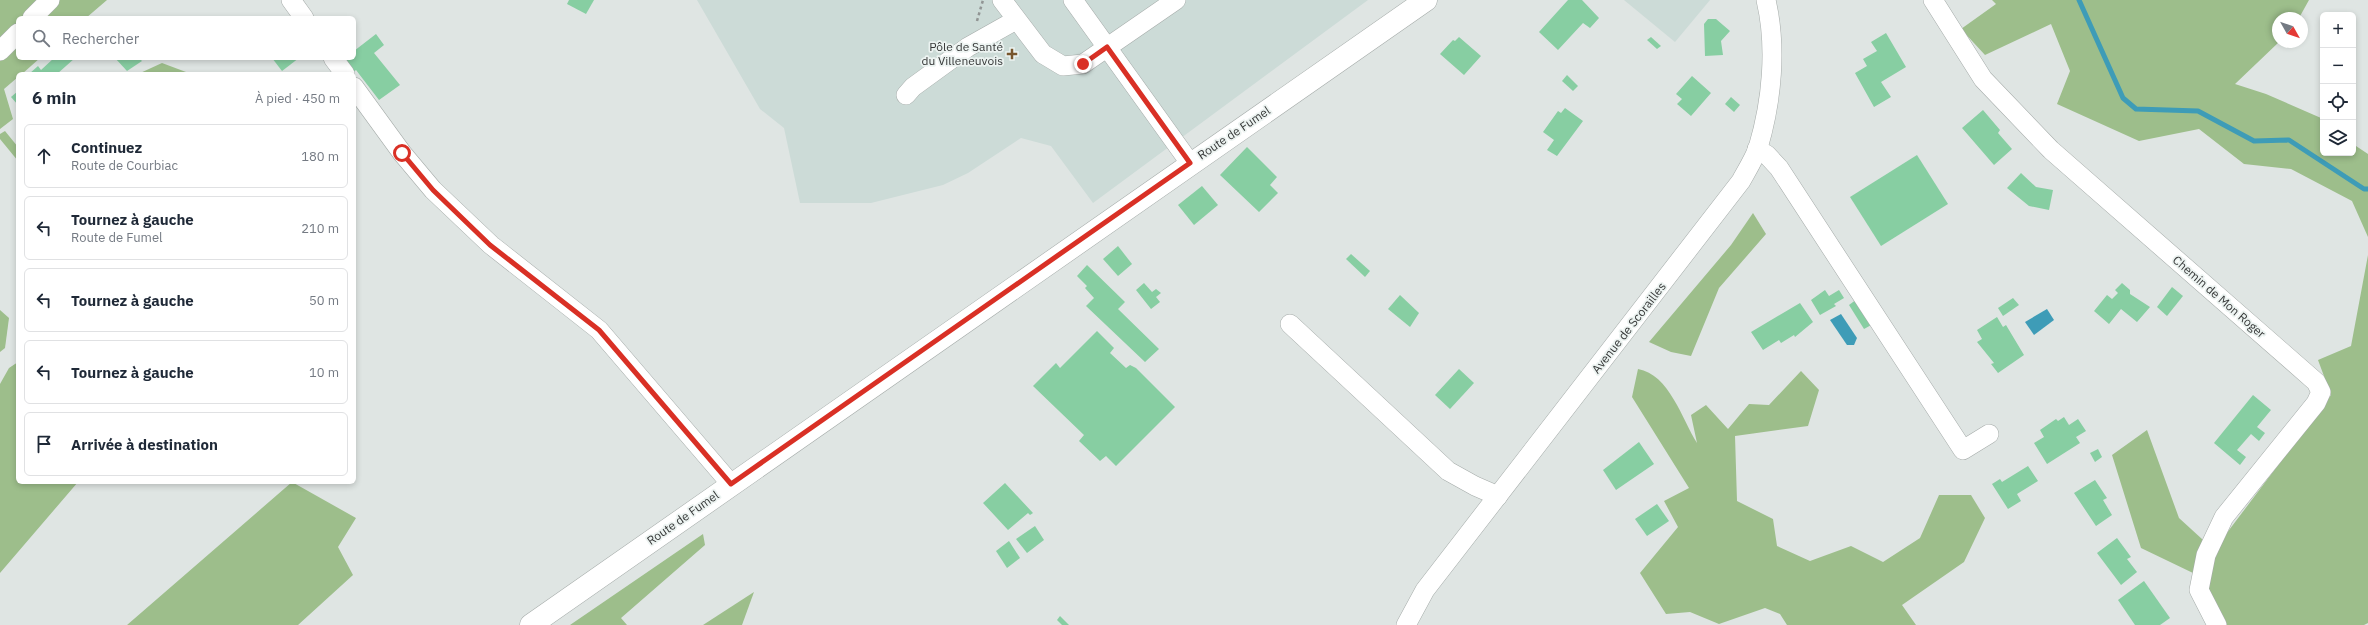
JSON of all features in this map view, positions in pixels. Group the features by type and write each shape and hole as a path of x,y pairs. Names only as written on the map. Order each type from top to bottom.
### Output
{"main road":[{"name":"Route de Fumel","path":"531,625 1190,163 1326,71 1426,0"}],"street":[{"path":"34,16 50,0"},
{"path":"291,0 303,16"},
{"path":"1002,0 1043,54 1063,66 1083,64 1176,0"},
{"path":"1073,0 1190,163"},
{"name":"Avenue de Scorailles","path":"1406,625 1425,590 1725,204 1741,181 1757,149 1767,111 1771,73 1771,22 1766,0"},
{"name":"Chemin de Mon Roger","path":"1933,0 1983,79 2051,150 2316,382 2321,392 2316,403 2224,518 2206,555 2200,590 2217,625"},
{"path":"906,95 913,87 968,47 1016,20"},
{"path":"0,51 16,34"},
{"path":"334,60 344,72"},
{"path":"356,90 402,153 433,190 490,245 599,330 731,484"},
{"path":"1757,149 1767,155 1779,168 1963,450 1989,434"},
{"path":"1290,324 1448,470 1475,486 1498,496"}],"shaded area":[{"name":"Pôle de Santé du Villeneuvois","path":"697,0 1368,0 1093,203 1051,146 1021,138 968,173 943,185 871,203 800,203 784,128 760,109"},
{"path":"1624,0 1710,0 1675,42"}],"green space":[{"path":"0,0 107,0 88,16 16,16 16,60 38,60 24,72 16,72 16,79 4,89 13,119 0,129"},
{"path":"1992,0 2309,0 2302,12 2272,12 2273,48 2235,84 2266,94 2320,118 2320,156 2356,156 2356,146 2368,154 2368,237 2352,201 2291,169 2244,164 2199,129 2139,141 2057,104 2070,71 2051,24 1985,55 1961,29 1996,4"},
{"path":"162,63 186,72 142,72"},
{"path":"5,131 16,145 16,159 0,139 0,134"},
{"path":"1753,213 1766,234 1719,288 1691,356 1671,352 1649,342 1731,245"},
{"path":"2368,255 2368,623 2364,625 2227,625 2193,573 2141,548 2112,455 2147,430 2179,518 2214,550 2331,395 2318,360 2351,346"},
{"path":"0,310 9,318 5,348 0,352"},
{"path":"16,363 16,484 76,484 0,573 0,384 9,368"},
{"path":"1638,369 1649,373 1658,379 1666,388 1674,399 1697,443 1691,415 1706,405 1728,429 1749,404 1769,405 1801,371 1819,390 1808,426 1735,436 1737,501 1773,519 1777,546 1810,561 1851,546 1883,562 1920,538 1939,495 1971,495 1985,518 1964,562 1902,605 1916,625 1787,625 1780,614 1765,608 1719,624 1690,612 1666,614 1640,573 1678,527 1664,501 1689,488 1632,397"},
{"path":"290,484 296,484 356,518 338,547 353,575 298,625 127,625"},
{"path":"703,534 705,545 621,618 627,625 570,625"},
{"path":"754,592 742,625 703,625"}],"water":[{"path":"2047,309 2054,320 2034,335 2025,322"},
{"path":"1841,314 1857,338 1854,345 1847,345 1830,320"}],"building":[{"path":"569,0 594,0 586,14 567,4"},
{"path":"1568,0 1582,0 1599,18 1590,28 1583,23 1558,50 1539,32"},
{"path":"1708,19 1716,19 1730,31 1721,41 1723,55 1705,56 1704,24"},
{"path":"1886,33 1906,67 1881,82 1891,97 1874,107 1855,73 1867,66 1863,59 1877,51 1871,42"},
{"path":"376,34 384,45 374,53 400,85 379,100 356,70 350,72 342,61 356,60 356,49"},
{"path":"1459,37 1481,56 1464,75 1440,54 1453,40 1455,41"},
{"path":"1651,37 1661,46 1657,49 1647,40"},
{"path":"52,60 73,60 59,72 31,72 38,66 41,70"},
{"path":"117,60 142,61 127,71"},
{"path":"274,60 296,60 282,71"},
{"path":"1567,75 1578,86 1573,91 1562,81"},
{"path":"1692,76 1711,93 1691,116 1677,104 1682,99 1676,94"},
{"path":"16,93 16,103 11,97"},
{"path":"1731,97 1740,105 1734,112 1725,104"},
{"path":"1565,108 1583,121 1557,156 1547,150 1554,140 1543,132 1558,111 1561,113"},
{"path":"1983,110 2000,130 1998,133 2012,149 1994,165 1962,128"},
{"path":"1247,147 1277,177 1270,185 1278,193 1259,212 1220,175"},
{"path":"1917,155 1948,204 1881,246 1850,197"},
{"path":"2021,173 2036,187 2053,190 2049,210 2029,206 2007,188"},
{"path":"1202,186 1218,205 1194,225 1178,205"},
{"path":"1118,246 1132,264 1118,276 1103,259"},
{"path":"1351,254 1370,271 1365,277 1346,259"},
{"path":"1087,265 1125,302 1118,309 1159,349 1145,362 1086,306 1094,298 1085,288 1087,286 1077,276"},
{"path":"1144,283 1152,292 1156,289 1161,293 1156,297 1160,302 1151,309 1136,290"},
{"path":"2122,283 2130,290 2130,294 2150,307 2137,322 2121,309 2109,324 2094,311 2107,295 2112,299 2118,293 2115,290"},
{"path":"2172,287 2183,296 2167,316 2157,307"},
{"path":"1825,290 1829,296 1839,290 1844,298 1834,304 1836,306 1820,315 1811,300"},
{"path":"1400,295 1419,313 1410,327 1388,309"},
{"path":"2013,298 2019,305 2003,316 1998,308"},
{"path":"1857,299 1873,324 1864,329 1849,305"},
{"path":"1800,303 1813,322 1795,337 1794,335 1781,343 1779,340 1763,350 1751,332"},
{"path":"1997,317 2003,327 2006,325 2024,355 1998,373 1991,364 1994,363 1977,342 1982,339 1977,330"},
{"path":"1097,331 1114,348 1110,353 1126,368 1130,365 1136,368 1175,407 1116,466 1106,456 1100,461 1079,441 1084,435 1033,386 1056,363 1060,368"},
{"path":"1459,369 1474,383 1450,409 1435,395"},
{"path":"2253,395 2271,410 2257,427 2265,433 2259,441 2251,434 2237,450 2246,457 2240,465 2214,443"},
{"path":"2064,417 2069,425 2078,419 2086,431 2076,437 2080,443 2047,464 2034,443 2044,437 2040,430 2056,419 2058,421"},
{"path":"1639,442 1654,464 1616,490 1603,470"},
{"path":"2098,449 2102,457 2095,462 2090,453"},
{"path":"2028,466 2038,481 2017,494 2021,501 2008,509 1992,484 2000,479 2002,482"},
{"path":"2095,480 2107,498 2103,500 2112,515 2096,526 2074,493"},
{"path":"1005,483 1033,513 1030,515 1028,513 1008,530 983,503"},
{"path":"1657,504 1669,521 1647,536 1635,519"},
{"path":"1035,526 1044,540 1027,553 1016,539"},
{"path":"2117,538 2131,557 2127,559 2137,572 2121,585 2097,553"},
{"path":"1009,541 1020,558 1007,568 996,551"},
{"path":"2144,581 2170,618 2160,625 2135,625 2118,600"},
{"path":"1060,616 1069,625 1062,625 1057,620"}],"waterway":[{"path":"2079,0 2123,98 2136,109 2198,111 2254,141 2289,140 2364,189 2368,189"}],"place":[{"name":"Pôle de Santé du Villeneuvois","path":"1012,54"}],"route":[{"path":"402,153 433,190 490,245 599,330 731,484 1190,163 1107,47 1083,64"}]}
